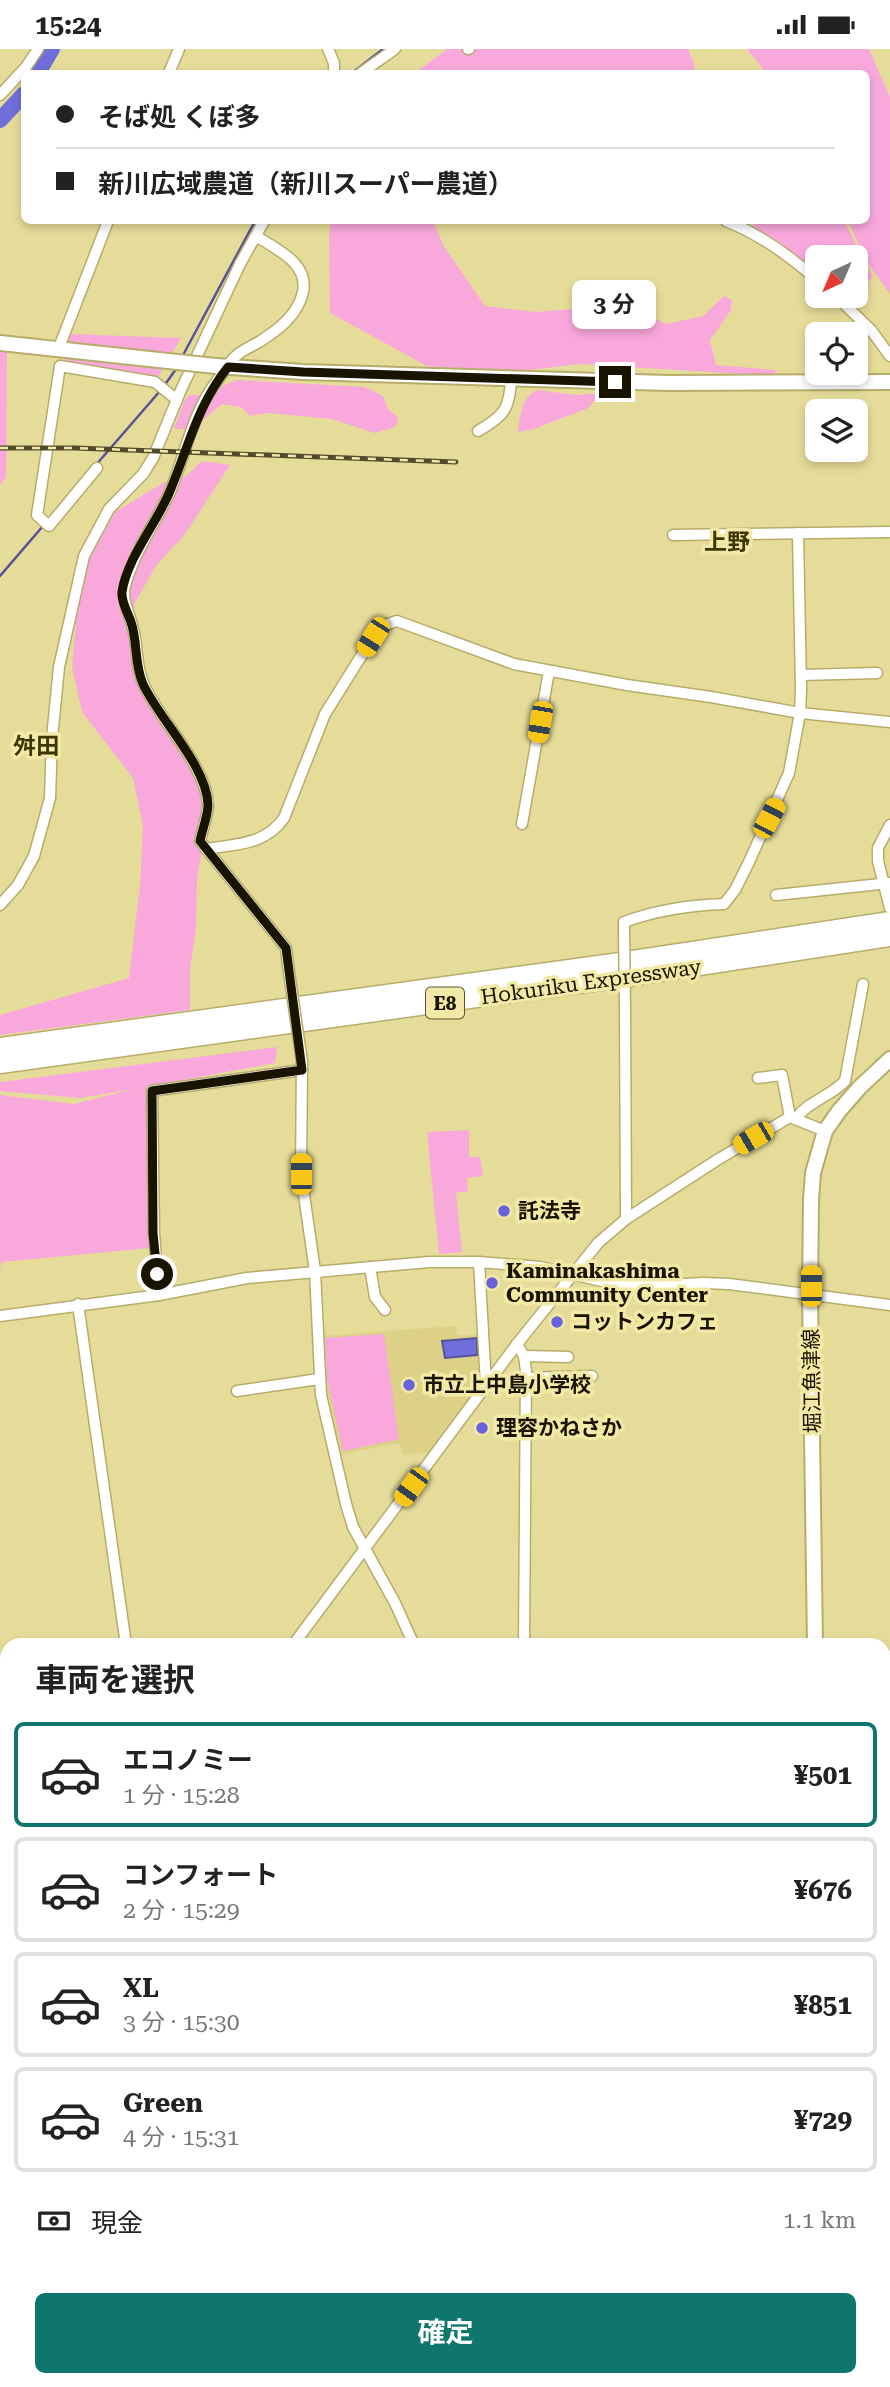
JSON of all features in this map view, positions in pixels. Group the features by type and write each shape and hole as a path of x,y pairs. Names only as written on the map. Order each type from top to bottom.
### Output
{"highway":[{"name":"Hokuriku Expressway","path":"0,1047 613,963 890,921"},
{"name":"Hokuriku Expressway","path":"0,1064 615,979 890,937"}],"street":[{"path":"23,70 38,49"},
{"path":"170,70 178,49"},
{"path":"328,49 334,70"},
{"path":"365,70 395,49"},
{"path":"0,95 21,72"},
{"path":"58,350 107,224"},
{"path":"0,905 18,885 34,856 50,798 52,738 59,667 84,556 109,509 143,474 153,458 240,264 262,224"},
{"path":"734,224 745,228 805,269"},
{"path":"256,236 295,262 302,273 303,292 296,310 287,321 222,366 203,404 170,493 132,564 122,597 135,637 137,667 142,682 187,751 204,789 208,806 200,841 286,948 302,1066 301,1174 314,1272 319,1379 346,1504 365,1551 395,1603 411,1638"},
{"path":"848,308 890,356"},
{"path":"0,343 222,366 668,383 890,382"},
{"path":"97,468 45,522 37,515 60,366 158,384 177,400"},
{"path":"478,431 496,421 505,412 510,397 510,378"},
{"path":"673,535 890,532"},
{"path":"626,1219 624,922 649,913 688,905 724,904 735,890 779,800 789,773 800,713 798,533"},
{"path":"206,849 260,840 275,831 284,818 325,714 373,637 385,625 397,621 514,664 800,713 890,722"},
{"path":"523,824 549,671"},
{"path":"801,675 877,673"},
{"path":"890,825 878,848 878,861 890,908"},
{"path":"776,895 886,885"},
{"path":"298,1638 517,1343 598,1243 626,1219 717,1160 793,1117 839,1087 845,1080 863,984"},
{"name":"堀江魚津線","path":"815,1638 810,1295 813,1173 825,1131 860,1087 890,1059"},
{"path":"159,1295 153,1233 152,1091 302,1066"},
{"path":"758,1078 782,1075 793,1117"},
{"path":"793,1117 825,1131"},
{"path":"0,1315 159,1295 247,1278 429,1262 479,1262 540,1267 611,1283 645,1286 729,1284 890,1305"},
{"path":"479,1262 486,1384"},
{"path":"370,1267 374,1297 385,1310"},
{"path":"78,1304 125,1638"},
{"path":"517,1343 524,1356 526,1378 524,1638"},
{"path":"524,1356 568,1357"},
{"path":"526,1378 592,1376"},
{"path":"237,1391 319,1379"}],"shaded area":[{"path":"447,49 688,49 695,66 693,70 419,70"},
{"path":"747,49 869,49 890,97 890,294 868,263 868,245 859,245 849,224 870,224 870,70 764,70"},
{"path":"330,224 434,224 443,245 485,306 536,312 609,306 639,311 666,324 703,316 724,296 732,300 731,310 710,340 716,365 775,370 776,376 579,364 504,373 427,366 330,313"},
{"path":"754,224 846,224 856,245 805,245 805,268 751,227"},
{"path":"868,267 873,277 868,282"},
{"path":"70,334 181,338 172,353 69,343"},
{"path":"0,350 7,351 6,477 0,485"},
{"path":"66,355 165,366 156,379 64,363"},
{"path":"237,380 365,387 383,396 388,409 398,417 397,424 393,428 374,433 332,419 268,413 250,416 241,407 222,404 203,420 198,432 174,428 189,395 201,395"},
{"path":"537,390 577,395 602,393 588,408 534,429 518,432 524,403"},
{"path":"202,461 230,465 185,534 156,566 134,604 138,657 162,722 190,761 210,805 197,879 196,929 190,968 190,1010 0,1035 0,1015 129,978 140,885 143,827 133,778 82,712 72,667 80,576 115,512 163,483 185,477"},
{"path":"277,1047 275,1063 146,1087 150,1248 1,1262 0,1273 0,1095 74,1104 134,1089 80,1098 0,1091 0,1082"},
{"path":"469,1130 469,1157 480,1157 483,1176 467,1178 468,1191 456,1193 462,1252 439,1254 427,1132"},
{"path":"455,1326 458,1335 479,1334 482,1379 434,1451 403,1455 400,1443 342,1454 325,1380 322,1336"},
{"path":"384,1334 399,1439 343,1451 327,1379 325,1338"},
{"path":"477,1338 477,1355 445,1358 442,1341"}],"waterway":[{"path":"40,70 52,49"},
{"path":"356,70 383,49"},
{"path":"0,120 21,97"},
{"path":"182,357 253,224"},
{"path":"164,386 176,369"},
{"path":"95,466 160,391"},
{"path":"0,576 43,526"}],"railway":[{"path":"0,448 75,448 456,462"}],"place":[{"name":"託法寺","path":"504,1211"},
{"name":"Kaminakashima Community Center","path":"492,1283"},
{"name":"コットンカフェ","path":"557,1322"},
{"name":"市立上中島小学校","path":"409,1385"},
{"name":"理容かねさか","path":"482,1428"}],"district":[{"name":"上野","path":"727,542"},
{"name":"舛田","path":"36,746"}],"route":[{"path":"157,1274 153,1233 152,1091 302,1070 286,948 200,841 208,806 204,789 187,751 142,682 137,667 132,623 122,597 132,564 170,493 203,404 228,367 615,382"}]}
